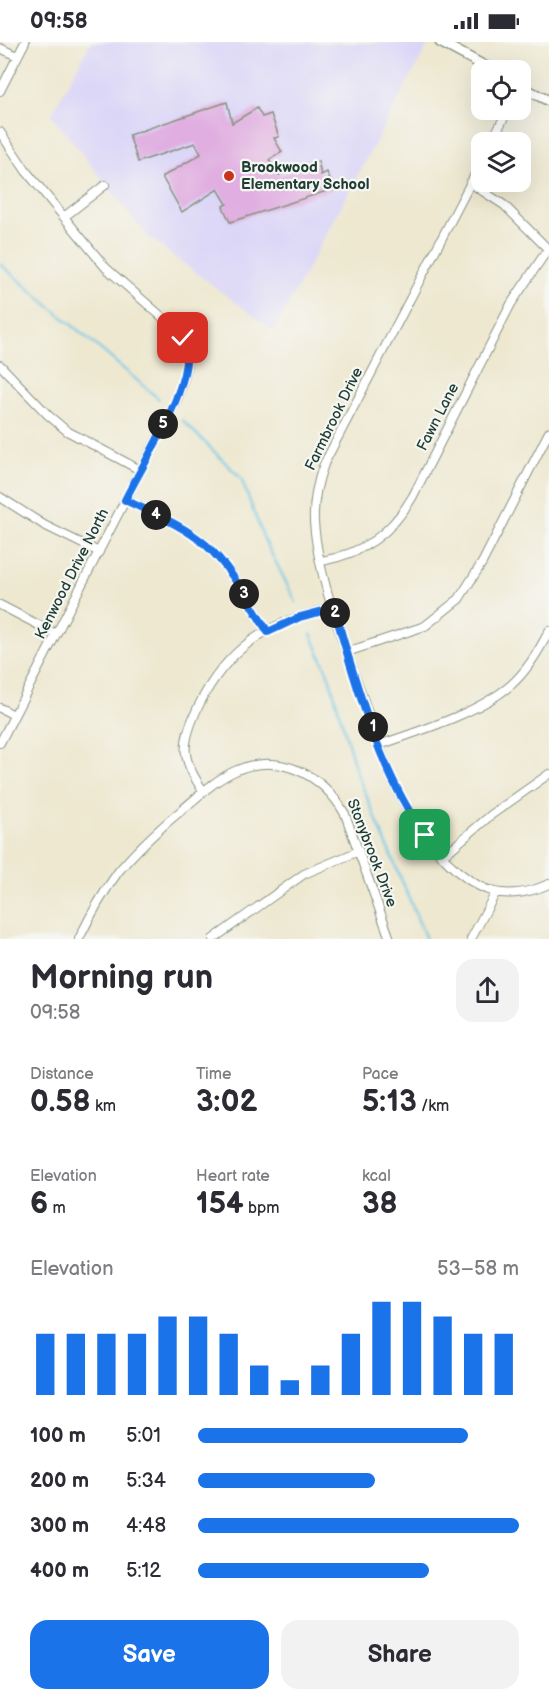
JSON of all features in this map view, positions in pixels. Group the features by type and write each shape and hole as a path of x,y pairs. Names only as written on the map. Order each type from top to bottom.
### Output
{"street":[{"path":"0,92 25,42"},
{"path":"440,42 473,60"},
{"path":"0,48 17,56"},
{"path":"531,92 549,101"},
{"name":"Kenwood Drive North","path":"0,132 26,171 113,276 170,323 185,343 188,360 183,384 0,743"},
{"path":"470,183 504,205 549,250"},
{"name":"Farmbrook Drive","path":"470,183 319,477 314,506 322,561 347,652 379,745 406,807 443,856 477,886 496,892 527,892 549,884"},
{"path":"64,217 105,185"},
{"name":"Fawn Lane","path":"322,561 357,551 380,538 396,522 413,496 511,304 549,250"},
{"path":"0,365 42,409 67,431 140,470"},
{"path":"347,652 425,626 459,599 482,563 549,432"},
{"path":"0,498 44,525 99,552"},
{"path":"125,500 183,529 204,543 223,563 268,632"},
{"path":"0,605 56,634"},
{"path":"204,792 192,776 185,758 189,726 221,666 241,648 268,632 300,617 334,608"},
{"path":"379,745 430,726 502,692 522,674 549,631"},
{"path":"0,708 15,715"},
{"name":"Stonybrook Drive","path":"79,939 119,872 147,841 224,777 249,766 270,764 296,768 318,780 337,799 390,939"},
{"path":"443,856 492,815 549,774"},
{"path":"213,939 304,874 358,851"},
{"path":"471,939 496,892"}],"shaded area":[{"name":"Brookwood Elementary School","path":"91,42 429,43 274,331 148,237 51,115"}],"building":[{"name":"Brookwood Elementary School","path":"227,102 232,123 257,108 262,117 271,114 279,137 274,138 282,152 269,160 279,175 318,161 321,175 327,172 333,189 230,222 223,206 227,204 218,189 182,212 162,177 201,154 195,143 138,162 129,135"}],"waterway":[{"path":"0,264 159,399"},
{"path":"182,420 241,478 264,539 296,602"},
{"path":"311,634 329,676 356,771 426,939"}],"place":[{"name":"Brookwood Elementary School","path":"229,176"}],"route":[{"path":"183,338 188,360 183,384 125,500 183,529 204,543 223,563 268,632 300,617 334,608 387,765 406,807 425,835"}]}
